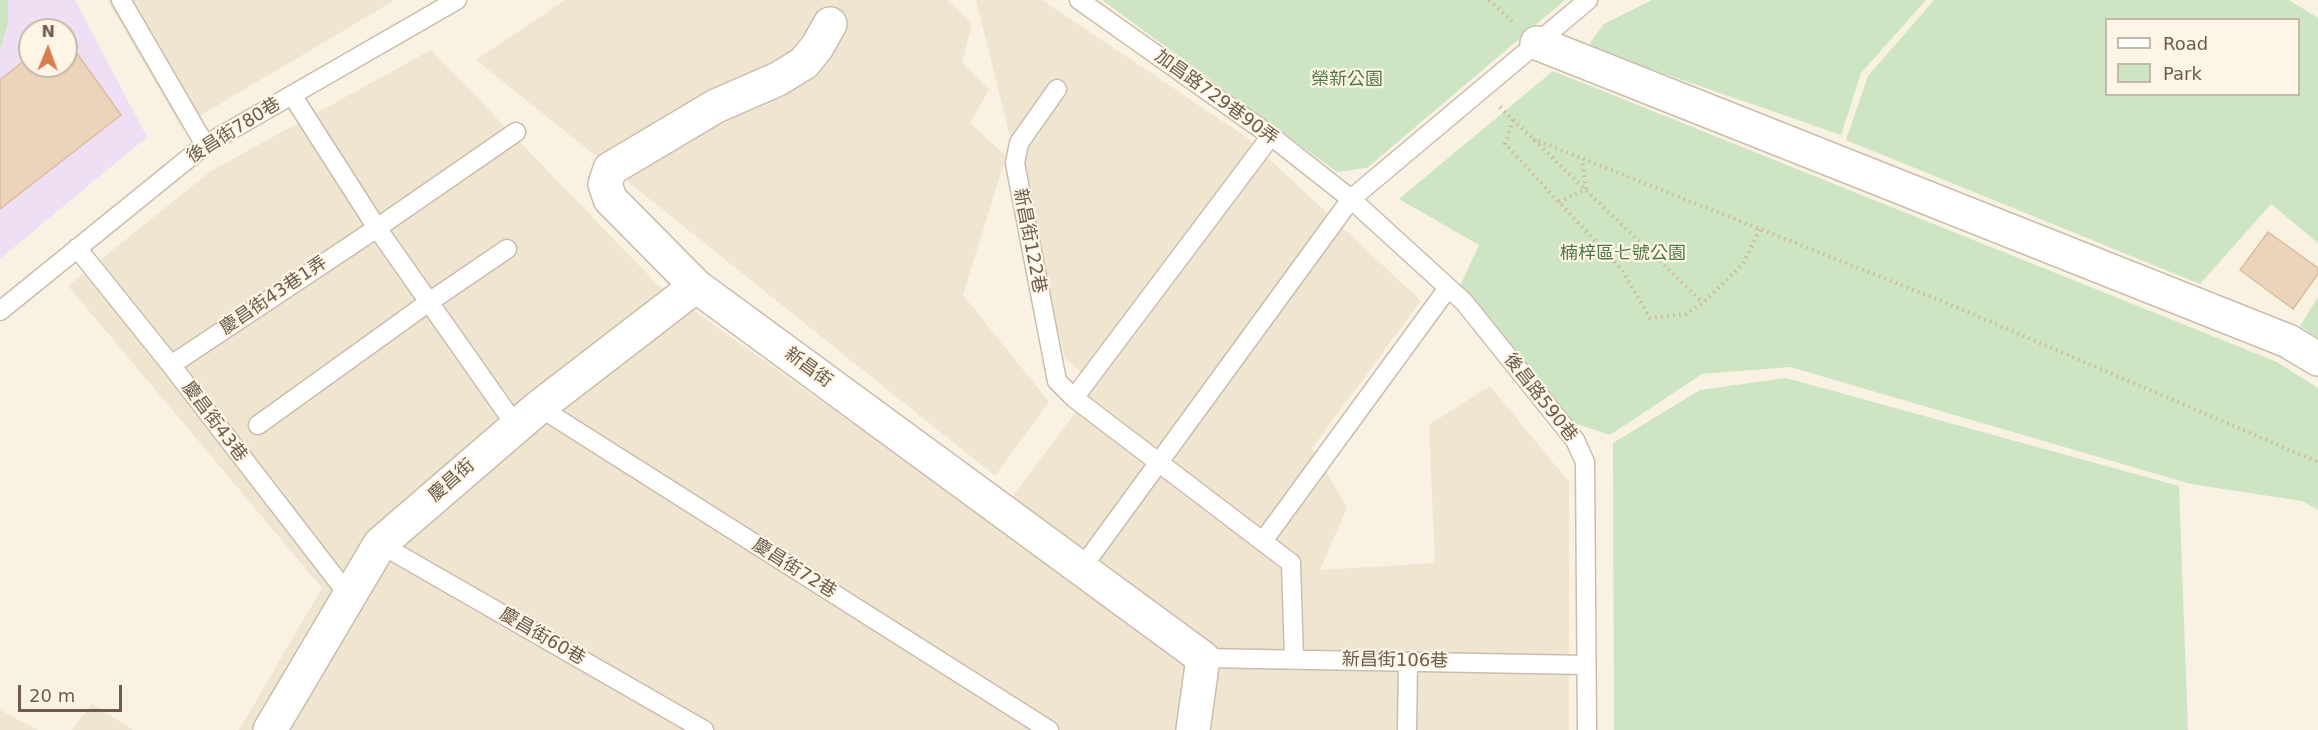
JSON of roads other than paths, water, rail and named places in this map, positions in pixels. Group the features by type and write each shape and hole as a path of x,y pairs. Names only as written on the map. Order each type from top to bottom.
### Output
{"street":[{"name":"新昌街","path":"830,24 817,47 804,63 778,79 716,106 610,169 605,184 610,199 696,286 1203,658"},
{"path":"1537,43 2288,341 2318,359"},
{"name":"慶昌街","path":"277,727 380,544 528,417 696,286"},
{"path":"1193,730 1203,658"}],"lane":[{"path":"122,0 205,145"},
{"name":"後昌街780巷","path":"0,311 205,145 457,0"},
{"name":"加昌路729巷90弄","path":"1079,0 1271,136 1351,199"},
{"path":"1081,569 1351,199 1588,0"},
{"name":"新昌街122巷","path":"1057,89 1019,143 1015,163 1057,381 1074,398 1291,563 1294,659"},
{"path":"292,95 377,228 429,302 528,417"},
{"name":"慶昌街43巷1弄","path":"171,365 516,132"},
{"path":"1074,398 1271,136"},
{"name":"後昌路590巷","path":"1351,199 1464,302 1575,440 1585,462 1587,730"},
{"name":"慶昌街43巷","path":"77,248 171,365 350,597"},
{"path":"258,425 507,249"},
{"path":"1263,541 1448,288"},
{"name":"慶昌街72巷","path":"528,417 1049,730"},
{"name":"慶昌街60巷","path":"380,544 704,730"},
{"name":"新昌街106巷","path":"1203,658 1587,665"},
{"path":"1407,730 1408,662"}],"park label":[{"name":"榮新公園","path":"1347,80"},
{"name":"楠梓區七號公園","path":"1623,254"}]}
